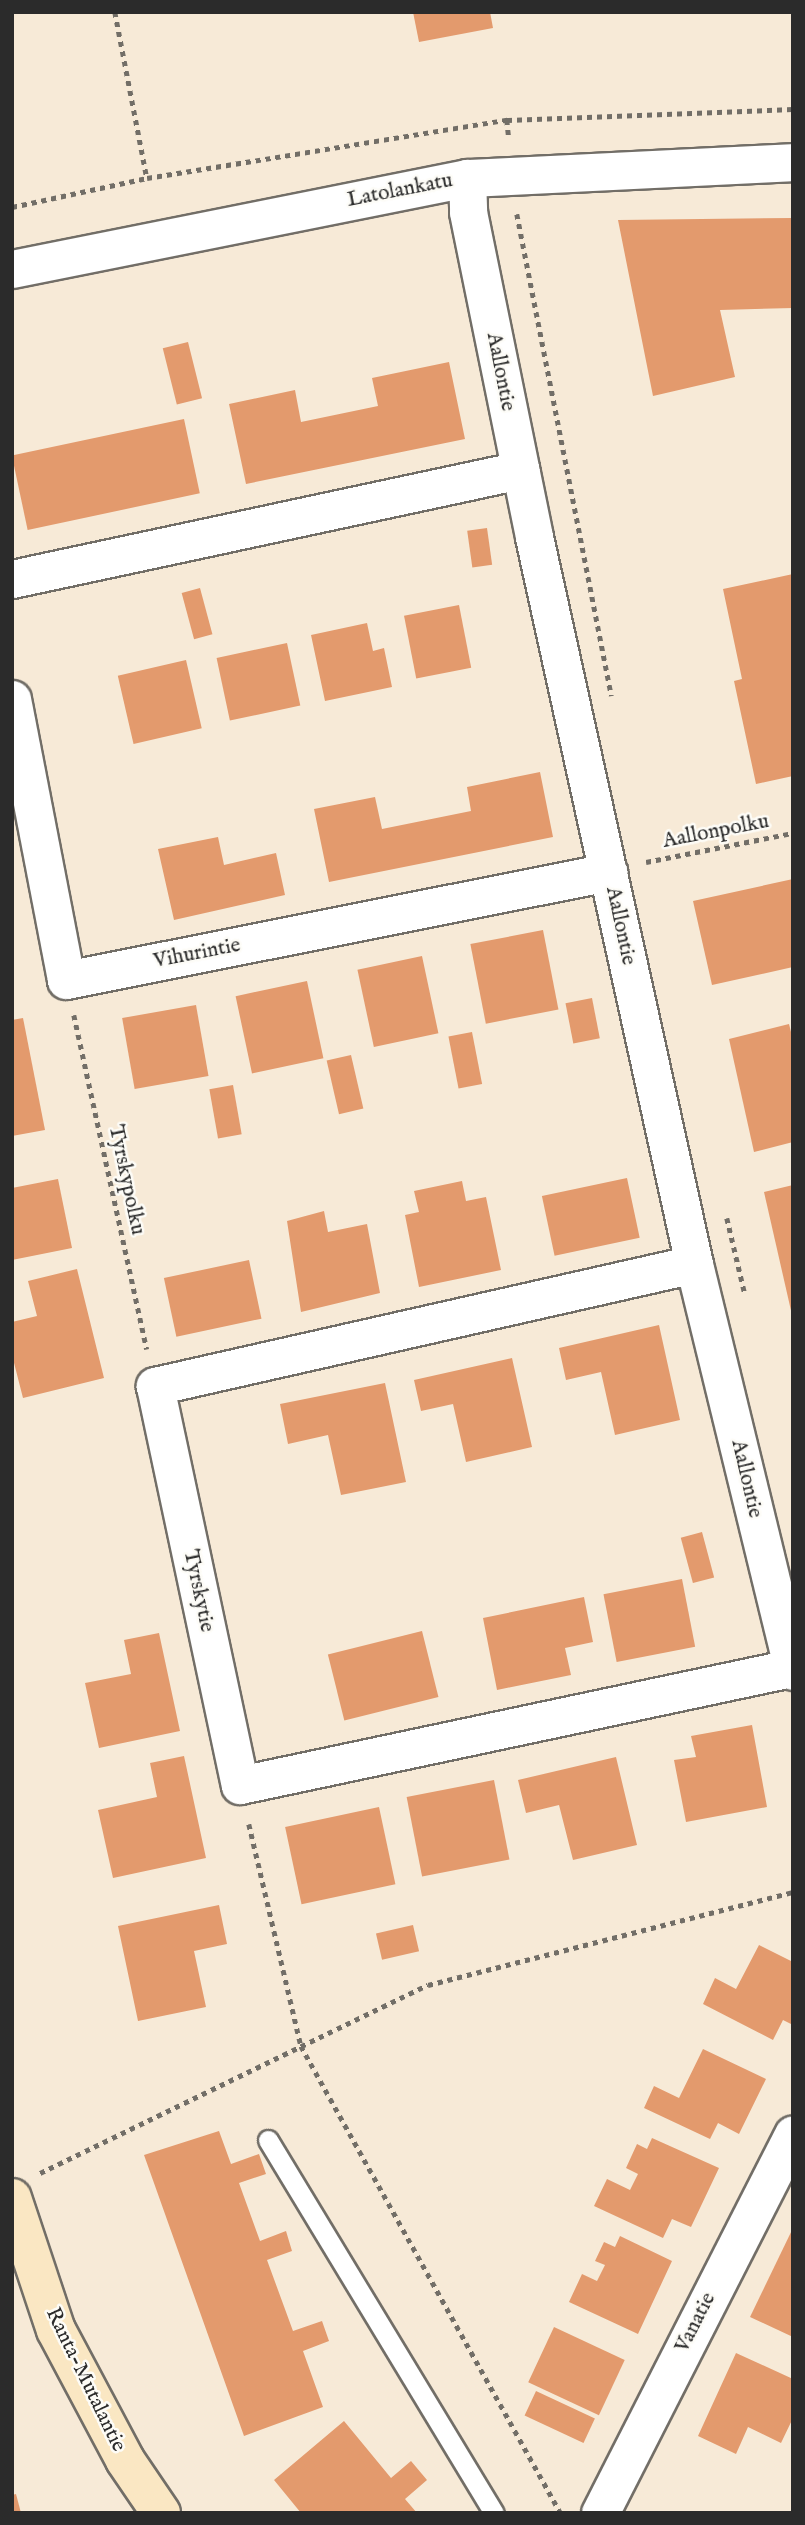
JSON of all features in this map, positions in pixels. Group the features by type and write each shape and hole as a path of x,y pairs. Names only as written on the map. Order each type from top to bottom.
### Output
{"street":[{"name":"Latolankatu","path":"12,269 467,178 793,162"},
{"name":"Aallontie","path":"467,178 468,212 520,470 694,1264 792,1670"},
{"path":"12,579 520,470"},
{"path":"12,699 66,980"},
{"name":"Vihurintie","path":"66,980 608,872"},
{"path":"155,1386 694,1264"},
{"name":"Tyrskytie","path":"155,1386 240,1785"},
{"path":"240,1785 792,1670"},
{"name":"Vanatie","path":"600,2513 793,2134"},
{"name":"Ranta-Mutalantie","path":"25,2186 56,2330 125,2460 162,2513"}],"lane":[{"path":"268,2140 494,2513"}],"path":[{"path":"508,120 793,109"},
{"path":"12,207 147,178"},
{"name":"Aallonpolku","path":"645,862 793,833"},
{"name":"Tyrskypolku","path":"66,980 155,1386"},
{"path":"240,1785 301,2046 561,2513"},
{"path":"25,2186 428,1985 793,1892"}],"building":[{"path":"413,12 490,12 493,28 419,42"},
{"path":"793,218 793,308 720,310 735,377 653,396 618,220"},
{"path":"188,342 202,398 177,405 163,348"},
{"path":"449,362 465,439 246,484 229,404 295,390 301,422 378,406 372,378"},
{"path":"184,419 200,493 28,530 12,456"},
{"path":"487,528 492,565 472,567 467,531"},
{"path":"793,574 793,776 756,784 734,681 742,679 723,589"},
{"path":"200,588 212,634 194,639 182,593"},
{"path":"459,605 471,668 416,679 404,616"},
{"path":"367,623 373,651 384,648 392,687 325,701 311,635"},
{"path":"287,643 300,706 230,721 217,658"},
{"path":"186,660 202,728 134,744 118,676"},
{"path":"540,772 553,837 329,882 314,809 375,797 382,829 471,811 467,787"},
{"path":"218,837 224,865 276,853 285,895 174,920 158,849"},
{"path":"793,879 793,967 712,985 693,901"},
{"path":"543,930 558,1010 486,1024 470,944"},
{"path":"422,956 438,1033 374,1047 357,970"},
{"path":"307,981 323,1058 252,1073 236,996"},
{"path":"592,998 600,1038 573,1043 565,1003"},
{"path":"196,1005 209,1076 135,1089 122,1018"},
{"path":"23,1018 45,1130 12,1136 12,1020"},
{"path":"789,1024 793,1040 793,1142 754,1152 729,1039"},
{"path":"472,1032 482,1084 459,1089 448,1037"},
{"path":"351,1055 363,1109 339,1114 327,1061"},
{"path":"233,1085 242,1134 218,1138 209,1089"},
{"path":"627,1178 640,1238 555,1256 542,1196"},
{"path":"58,1179 72,1248 12,1260 12,1188"},
{"path":"462,1181 466,1201 486,1197 501,1270 419,1287 405,1215 419,1212 414,1191"},
{"path":"793,1185 793,1315 792,1315 764,1192"},
{"path":"324,1211 328,1232 367,1224 380,1293 301,1312 287,1221"},
{"path":"249,1260 261,1319 176,1337 164,1278"},
{"path":"77,1269 104,1378 23,1398 12,1355 12,1322 37,1316 28,1281"},
{"path":"659,1325 680,1420 615,1435 601,1372 566,1380 559,1348"},
{"path":"512,1358 532,1447 466,1462 453,1404 421,1411 414,1380"},
{"path":"385,1383 406,1482 341,1495 328,1435 288,1444 280,1404"},
{"path":"702,1532 714,1577 693,1583 681,1538"},
{"path":"682,1579 695,1647 617,1662 603,1594"},
{"path":"584,1597 593,1642 565,1648 571,1675 497,1690 483,1618"},
{"path":"422,1631 438,1697 344,1720 328,1654"},
{"path":"159,1633 180,1731 99,1748 85,1683 131,1674 124,1640"},
{"path":"752,1725 767,1807 686,1822 674,1760 696,1757 691,1736"},
{"path":"184,1756 206,1858 113,1878 98,1810 157,1797 150,1763"},
{"path":"616,1757 637,1845 573,1860 559,1805 526,1813 518,1780"},
{"path":"494,1780 509,1860 422,1876 407,1797"},
{"path":"379,1807 395,1884 302,1904 285,1827"},
{"path":"219,1905 227,1944 194,1951 206,2007 138,2021 118,1926"},
{"path":"413,1925 419,1951 382,1960 376,1934"},
{"path":"759,1945 793,1962 793,2025 783,2020 773,2040 703,2004 715,1978 736,1989"},
{"path":"703,2049 766,2079 739,2134 718,2123 710,2139 644,2108 654,2086 679,2098"},
{"path":"219,2131 231,2164 259,2154 266,2174 239,2183 260,2241 286,2231 292,2251 267,2260 293,2331 322,2321 329,2341 303,2351 323,2407 244,2436 144,2155"},
{"path":"652,2138 719,2168 691,2227 672,2219 663,2238 594,2206 607,2179 630,2190 638,2174 626,2168 637,2144 647,2149"},
{"path":"793,2228 793,2337 750,2317"},
{"path":"620,2236 672,2261 638,2334 569,2302 582,2274 597,2281 605,2265 595,2261 604,2242 615,2247"},
{"path":"554,2327 625,2360 599,2415 528,2382"},
{"path":"736,2353 793,2379 793,2418 781,2443 748,2427 736,2454 698,2436"},
{"path":"536,2391 595,2418 583,2443 525,2415"},
{"path":"344,2421 391,2478 411,2461 427,2480 405,2499 417,2513 301,2513 274,2480"},
{"path":"16,2494 21,2513 12,2513 12,2495"}]}
